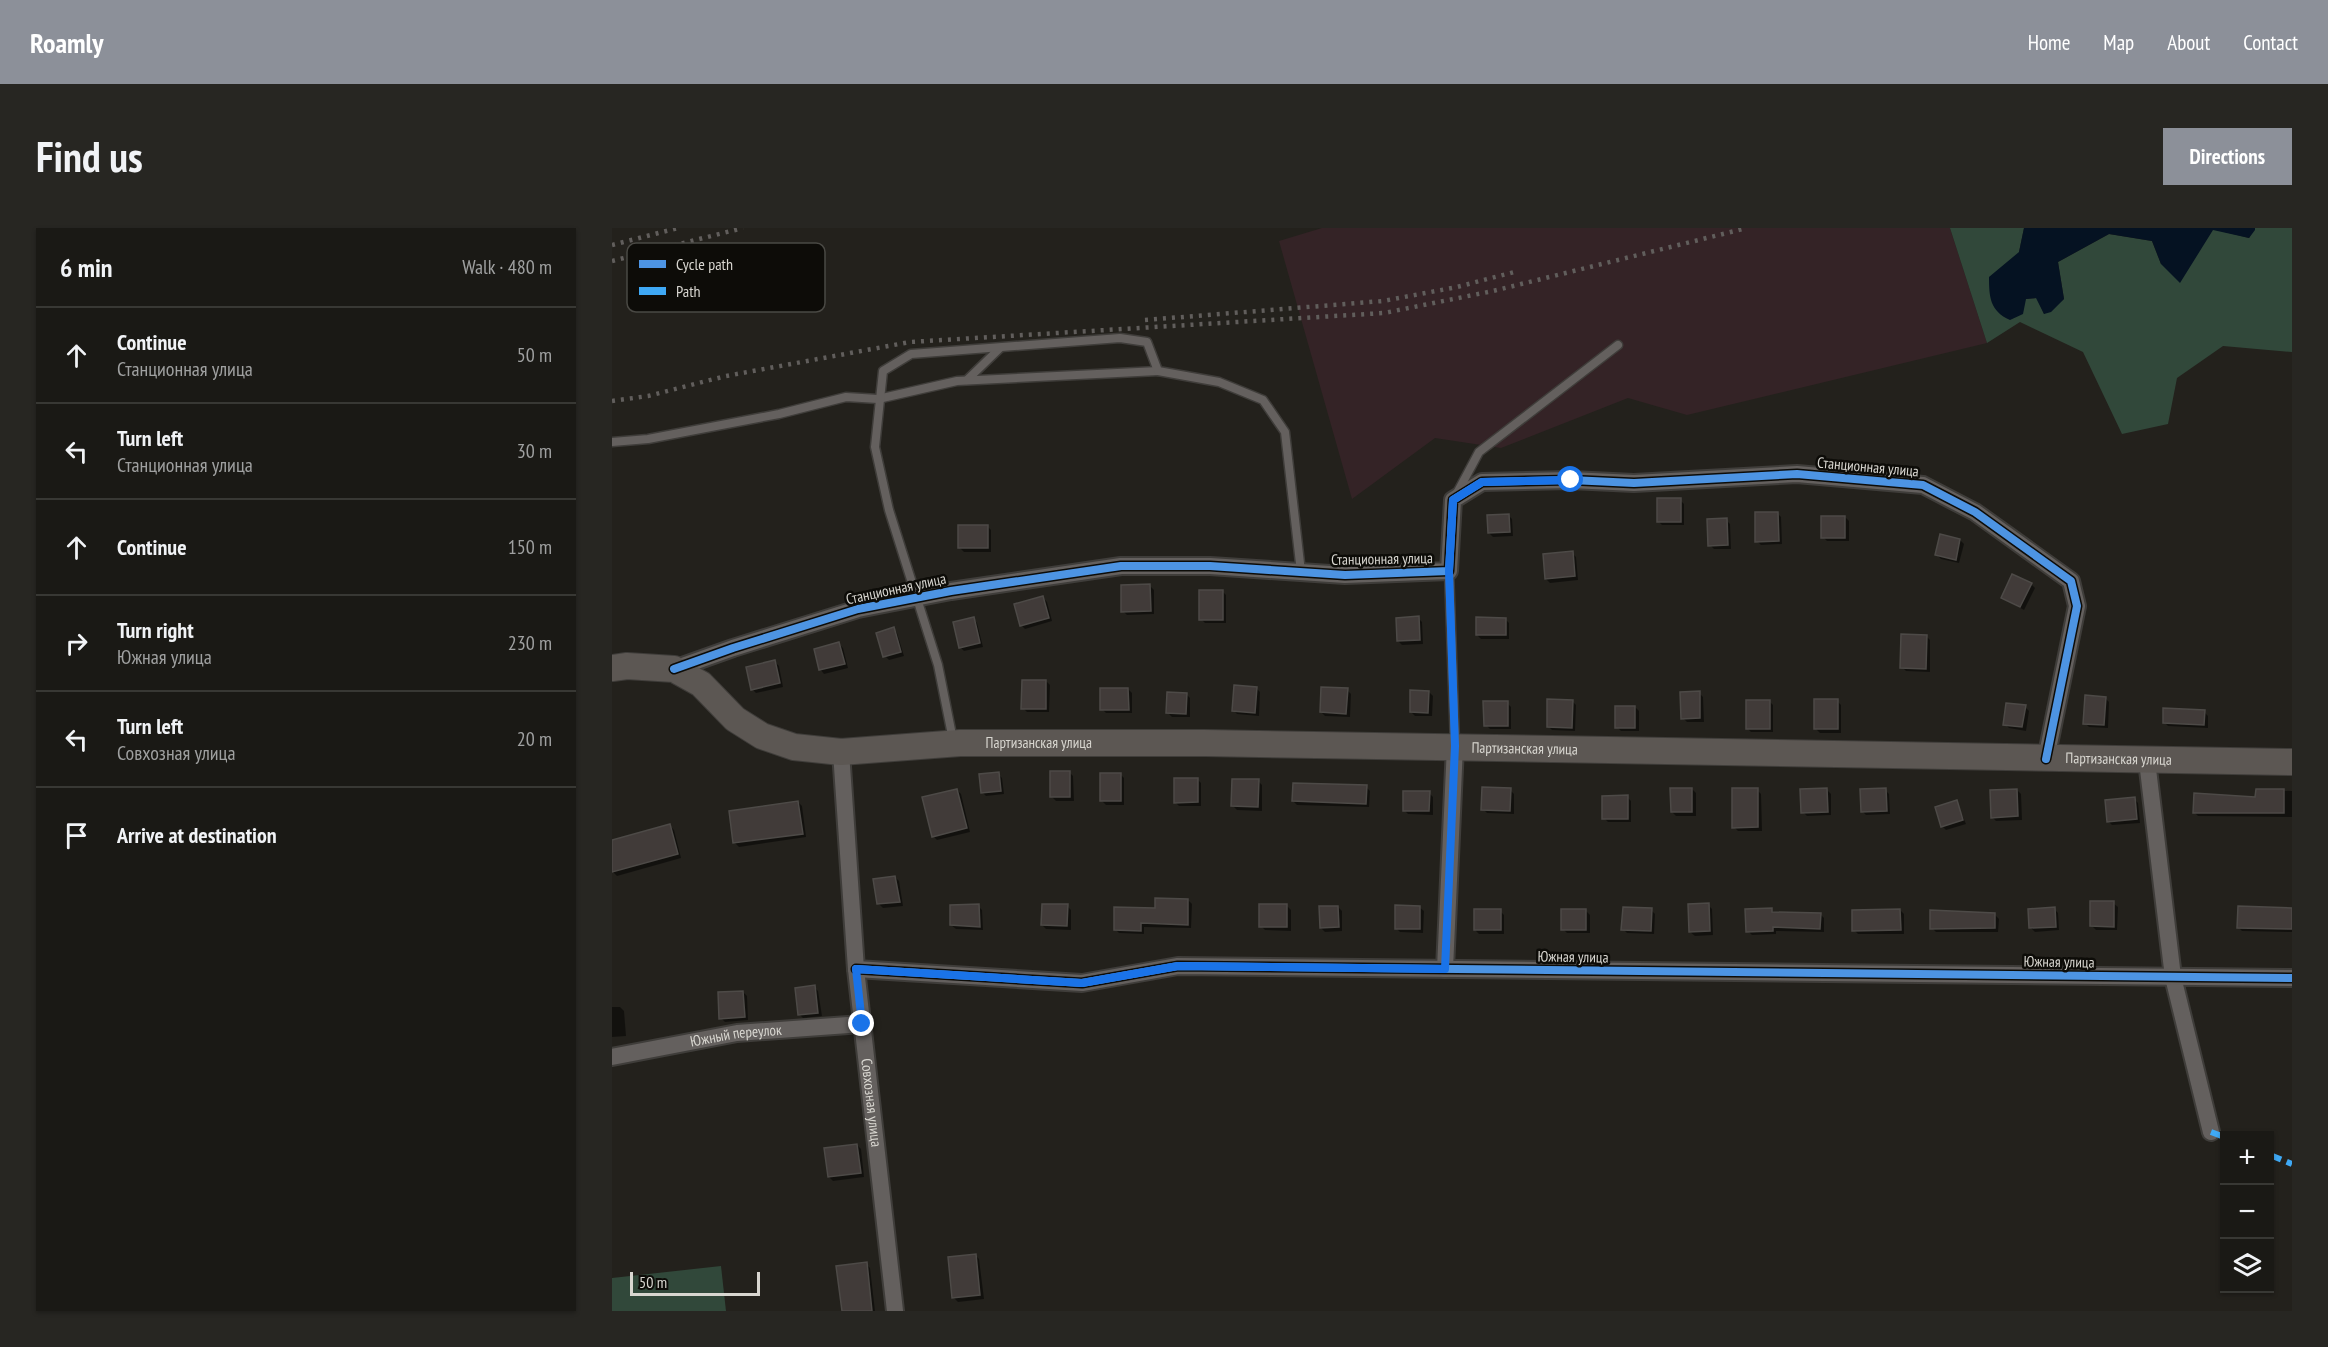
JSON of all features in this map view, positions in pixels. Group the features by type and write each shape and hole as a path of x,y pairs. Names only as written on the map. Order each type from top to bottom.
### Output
{"main road":[{"name":"Станционная улица","path":"612,668 627,666 674,669"},
{"name":"Партизанская улица","path":"674,669 701,684 735,718 762,736 794,747 841,752 953,744 1455,746 2292,762"}],"street":[{"name":"Станционная улица","path":"674,669 858,609 917,597 1121,566 1210,566 1345,575 1449,571 1453,500 1482,482 1571,480 1634,483 1797,474 1923,485 1976,512 2071,581 2077,606 2046,759"},
{"path":"1445,969 1455,746"},
{"name":"Совхозная улица","path":"841,752 856,969 895,1311"},
{"path":"2147,761 2173,977 2211,1132"},
{"name":"Южная улица","path":"856,969 1082,983 1178,966 2292,978"},
{"name":"Южный переулок","path":"612,1057 737,1033 862,1024"}],"lane":[{"path":"953,744 938,665 889,510 875,447 878,399 883,371 911,354 1120,338 1147,342 1158,371"},
{"path":"1453,500 1479,452 1618,345"},
{"path":"967,380 1000,348"},
{"path":"612,442 648,439 779,414 846,397 878,399 967,380 1158,371 1218,382 1263,400 1285,432 1301,572"},
{"path":"1449,571 1455,746"}],"shaded area":[{"path":"1322,228 1950,228 1987,343 1687,415 1628,398 1501,448 1435,438 1352,499 1279,241"}],"green space":[{"path":"1950,228 2024,228 2019,252 2025,299 2037,298 2044,314 2064,299 2058,262 2109,234 2152,241 2161,264 2213,229 2249,238 2255,228 2292,228 2292,352 2223,346 2177,378 2168,424 2122,434 2083,352 2020,322 1987,343"},
{"path":"721,1266 726,1311 612,1311 612,1278"}],"water":[{"path":"2024,228 2255,228 2255,230 2249,238 2213,230 2180,283 2161,264 2152,241 2109,234 2058,262 2064,299 2051,312 2044,314 2036,298 2026,299 2023,314 2010,320 1998,312 1992,303 1989,277 2019,252"}],"building":[{"path":"1657,498 1681,498 1681,522 1657,522"},
{"path":"1755,512 1778,512 1779,541 1755,542"},
{"path":"1509,514 1510,532 1488,533 1487,515"},
{"path":"1821,516 1845,516 1845,538 1821,538"},
{"path":"1727,518 1728,545 1708,546 1707,519"},
{"path":"958,525 988,525 988,548 958,548"},
{"path":"1940,534 1960,539 1956,560 1935,555"},
{"path":"1573,551 1575,576 1545,579 1543,554"},
{"path":"2012,574 2032,583 2020,607 2001,598"},
{"path":"1150,584 1151,611 1121,612 1121,585"},
{"path":"1199,590 1223,590 1223,620 1199,620"},
{"path":"1043,596 1049,618 1020,626 1014,604"},
{"path":"1419,616 1420,640 1397,641 1396,618"},
{"path":"974,617 980,643 959,648 953,622"},
{"path":"1476,617 1506,618 1506,635 1476,635"},
{"path":"894,627 901,652 883,657 876,633"},
{"path":"1901,634 1927,635 1926,669 1900,668"},
{"path":"839,642 845,664 819,670 814,649"},
{"path":"775,660 780,683 751,690 746,667"},
{"path":"1022,680 1046,680 1046,709 1021,709"},
{"path":"1234,685 1257,687 1255,713 1232,711"},
{"path":"1321,687 1348,688 1346,714 1320,712"},
{"path":"1100,688 1128,688 1129,710 1100,710"},
{"path":"1410,690 1429,691 1428,713 1410,712"},
{"path":"1700,691 1700,718 1681,719 1680,692"},
{"path":"1167,692 1187,693 1186,714 1166,713"},
{"path":"2085,695 2106,697 2104,725 2083,724"},
{"path":"1547,699 1573,700 1572,728 1547,727"},
{"path":"1814,699 1838,699 1838,729 1814,729"},
{"path":"1746,700 1770,700 1770,729 1746,729"},
{"path":"1483,701 1508,701 1508,726 1484,726"},
{"path":"2006,703 2026,705 2022,727 2003,725"},
{"path":"1615,706 1635,706 1635,728 1615,728"},
{"path":"2163,708 2205,710 2204,725 2163,723"},
{"path":"1050,771 1070,771 1070,797 1050,797"},
{"path":"999,772 1001,791 981,793 979,774"},
{"path":"1100,773 1121,773 1121,801 1100,801"},
{"path":"1174,778 1198,778 1198,802 1174,803"},
{"path":"1232,779 1259,779 1258,807 1231,806"},
{"path":"1293,783 1367,785 1366,804 1292,801"},
{"path":"1482,787 1511,788 1510,811 1481,810"},
{"path":"1670,788 1692,788 1692,812 1671,812"},
{"path":"1732,788 1758,788 1758,827 1732,828"},
{"path":"1827,788 1828,812 1801,813 1800,789"},
{"path":"1886,788 1887,811 1861,812 1860,789"},
{"path":"957,789 967,828 932,837 922,797"},
{"path":"2017,789 2018,816 1991,818 1990,790"},
{"path":"2256,789 2284,789 2284,813 2193,813 2194,793 2255,797"},
{"path":"1403,791 1430,791 1429,811 1403,811"},
{"path":"1628,795 1628,819 1602,819 1602,796"},
{"path":"2135,797 2137,819 2107,822 2105,800"},
{"path":"1957,800 1963,820 1941,827 1935,807"},
{"path":"798,801 803,834 733,843 729,811"},
{"path":"670,824 678,854 612,872 612,840"},
{"path":"895,876 900,902 877,904 873,879"},
{"path":"1155,898 1188,899 1188,925 1141,923 1141,931 1114,930 1114,907 1155,908"},
{"path":"2090,901 2114,901 2114,927 2090,926"},
{"path":"1709,903 1710,931 1689,932 1688,904"},
{"path":"979,904 980,927 950,925 950,905"},
{"path":"1042,904 1068,904 1067,926 1041,925"},
{"path":"1259,904 1287,904 1287,927 1259,927"},
{"path":"1395,905 1420,906 1420,929 1395,929"},
{"path":"1319,906 1338,906 1339,927 1320,928"},
{"path":"2238,906 2292,908 2292,929 2237,928"},
{"path":"1623,907 1652,908 1651,931 1621,930"},
{"path":"2055,907 2056,927 2029,928 2028,909"},
{"path":"1772,908 1772,912 1821,913 1820,929 1773,927 1773,931 1746,932 1745,909"},
{"path":"1474,909 1501,909 1501,930 1474,930"},
{"path":"1561,909 1586,909 1586,930 1561,930"},
{"path":"1900,909 1901,930 1852,931 1852,910"},
{"path":"1930,910 1995,913 1995,928 1930,929"},
{"path":"815,985 818,1013 798,1015 795,988"},
{"path":"743,991 745,1017 719,1019 718,992"},
{"path":"857,1144 861,1173 828,1177 824,1148"},
{"path":"976,1254 980,1295 952,1298 948,1257"},
{"path":"867,1262 872,1311 842,1311 836,1266"}],"railway":[{"path":"612,245 678,228"},
{"path":"683,243 743,228"},
{"path":"612,401 648,396 726,376 910,342 1384,313 1493,291 1747,228"},
{"path":"612,261 627,257"},
{"path":"1145,320 1383,301 1457,287 1518,271"}],"marked path":[{"path":"2211,1132 2220,1135"},
{"path":"2274,1157 2292,1164"}],"cycle path":[{"path":"674,669 858,609 951,591 1121,566 1210,566 1345,575 1449,571 1453,500 1482,482 1571,480 1634,483 1797,474 1923,485 1975,512 2071,581 2077,606 2046,759"},
{"path":"856,969 1082,983 1178,966 2292,978"}],"route":[{"path":"862,1024 856,969 1082,983 1178,966 1445,969 1455,746 1449,571 1453,500 1482,482 1571,480"}]}
